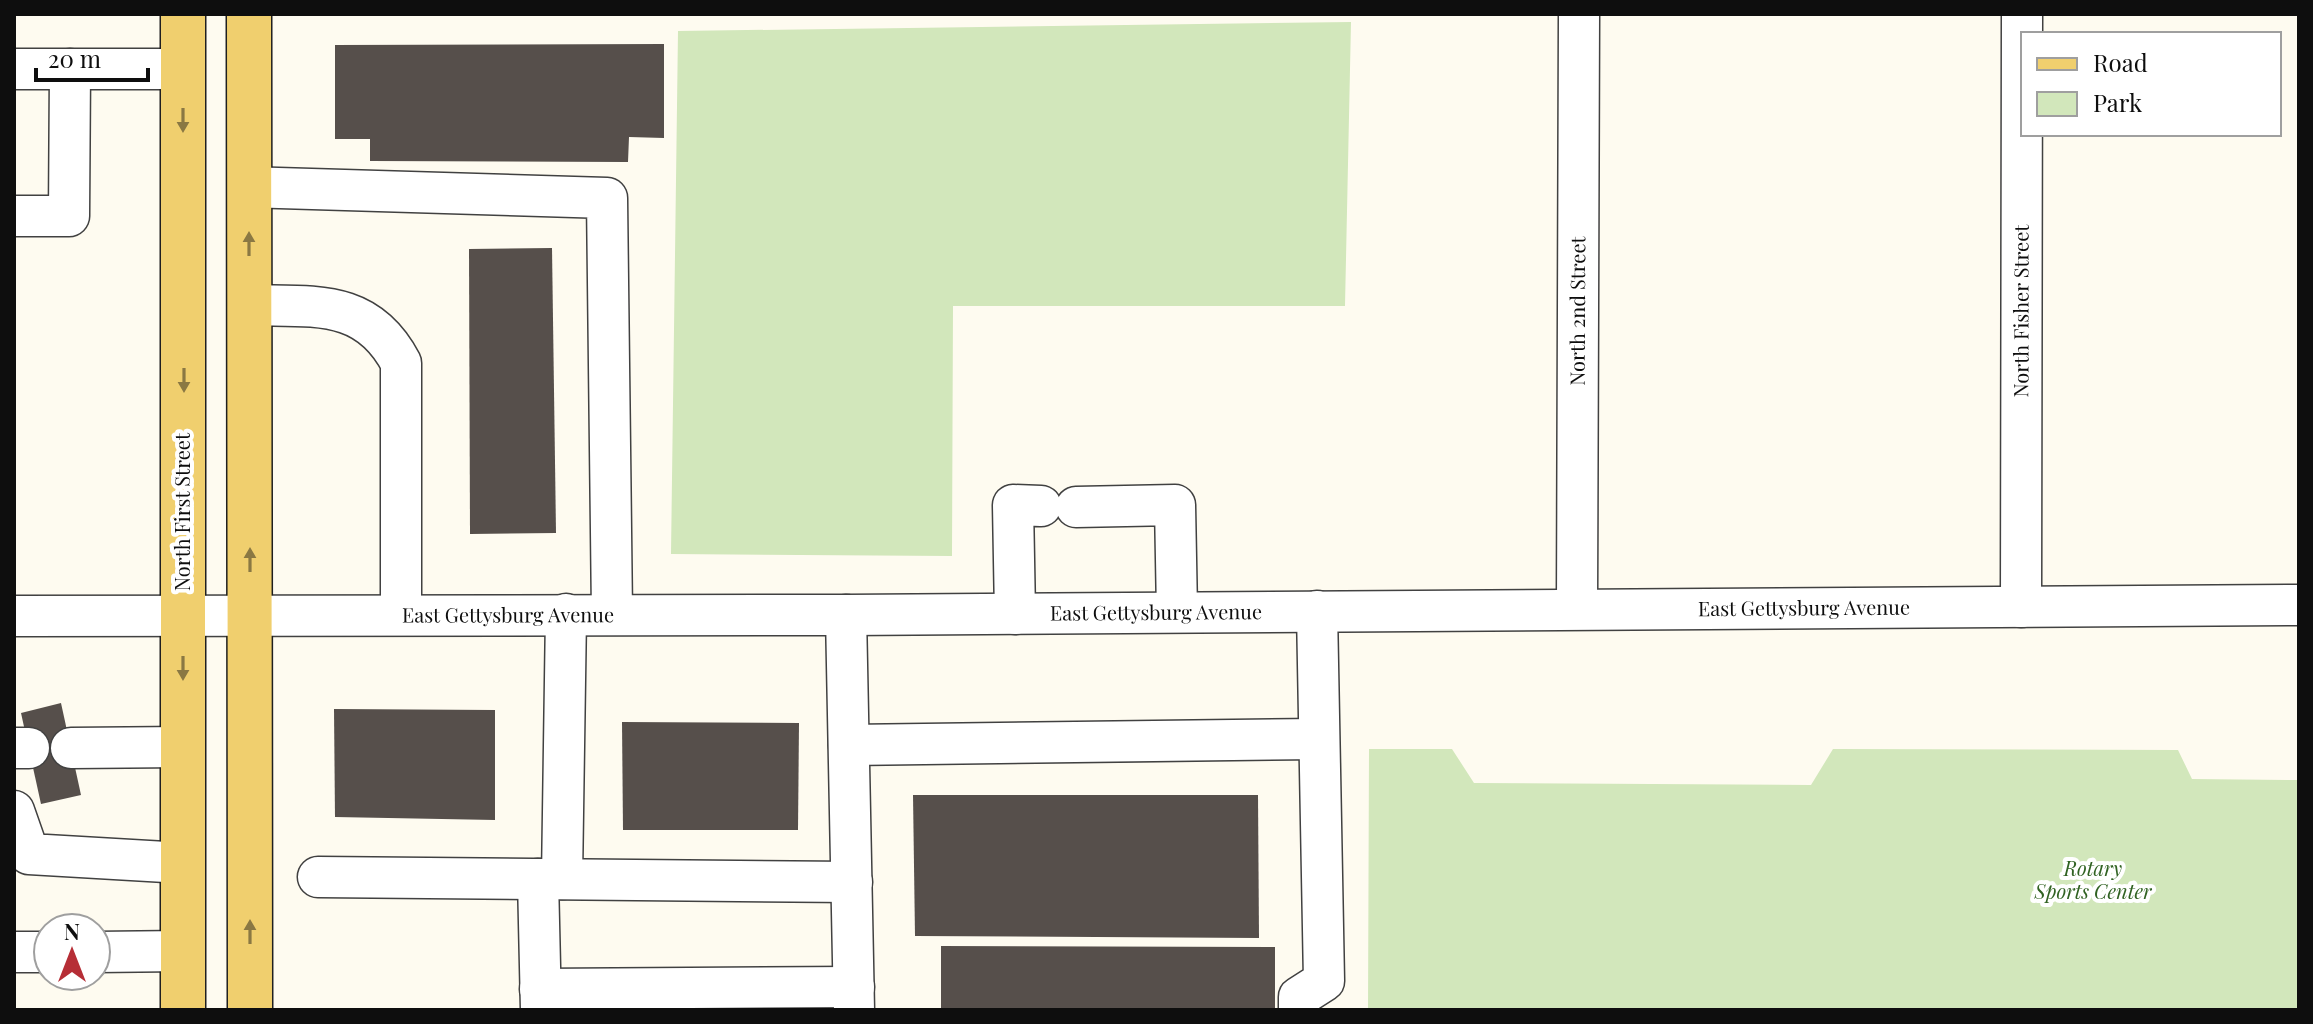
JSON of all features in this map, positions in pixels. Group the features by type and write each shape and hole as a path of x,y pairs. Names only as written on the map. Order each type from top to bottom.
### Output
{"main road":[{"name":"North First Street","path":"183,14 183,1010"},
{"path":"249,14 250,1010"}],"street":[{"name":"North 2nd Street","path":"1577,607 1579,14"},
{"path":"14,69 183,69"},
{"path":"14,216 69,216 70,69"},
{"name":"North Fisher Street","path":"2021,607 2022,136"},
{"path":"249,187 607,198 612,614"},
{"path":"249,305 336,308 366,320 388,339 401,363 401,615"},
{"path":"1015,614 1013,505 1175,505 1177,612"},
{"name":"East Gettysburg Avenue","path":"14,616 846,615 1577,607 2299,605"},
{"path":"1299,1010 1299,997 1324,981 1317,611"},
{"path":"566,614 541,999 854,998 846,615"},
{"path":"849,745 1318,739"},
{"path":"71,748 183,747"},
{"path":"14,811 29,854 183,863"},
{"path":"318,877 852,882"},
{"path":"112,952 183,951"}],"green space":[{"path":"1351,22 1345,306 953,306 952,556 671,554 678,31"},
{"name":"Rotary Sports Center","path":"1369,749 1452,749 1474,783 1811,785 1833,749 2178,750 2192,779 2299,780 2299,1010 1368,1010"}],"building":[{"path":"664,44 664,138 629,137 628,162 370,161 370,139 335,139 335,45"},
{"path":"552,248 556,533 470,534 469,249"},
{"path":"61,703 81,795 41,804 21,713"},
{"path":"334,709 495,710 495,820 335,817"},
{"path":"622,722 799,723 798,830 623,830"},
{"path":"913,795 1258,795 1259,938 915,936"},
{"path":"941,946 1275,947 1275,1010 941,1010"}]}
